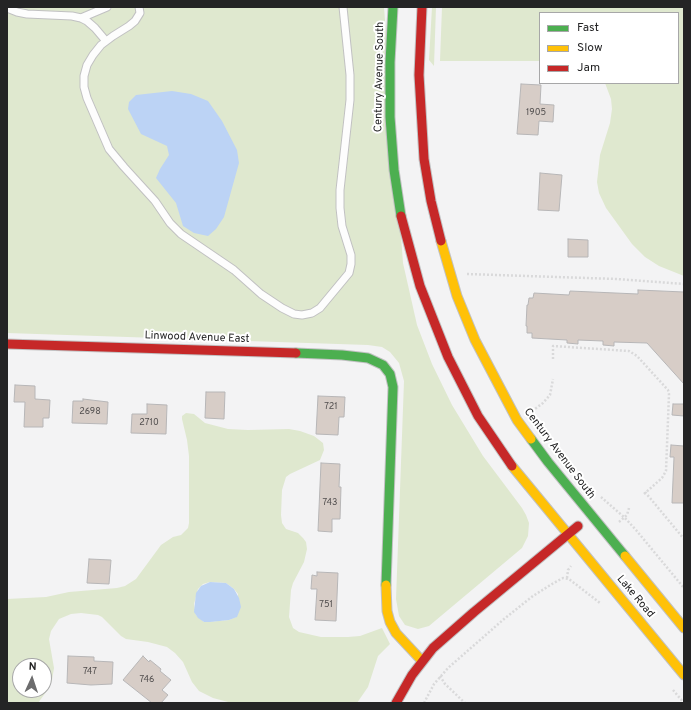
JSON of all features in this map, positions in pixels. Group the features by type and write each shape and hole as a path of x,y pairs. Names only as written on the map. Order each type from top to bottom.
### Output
{"main road":[{"name":"Century Avenue South","path":"393,7 390,80 392,149 400,210 420,286 448,356 478,416 519,476 567,534"},
{"name":"Century Avenue South","path":"396,703 422,661 447,634 567,534 592,516 548,462 518,420 496,382 475,340 457,296 439,236 424,160 419,75 422,7"},
{"name":"Linwood Avenue East","path":"7,344 342,355 368,358 384,365 390,374 393,387 386,608 394,629 422,661"},
{"name":"Lake Road","path":"592,516 684,628"},
{"name":"Lake Road","path":"567,534 684,675"}],"lane":[{"path":"82,18 107,7"},
{"path":"139,7 140,13 135,21 112,36 93,55 87,65 84,76 84,87 87,98 109,149 124,168 155,201 170,223 181,234 234,270 261,294 294,314 302,315 312,313 320,308 349,273 351,264 351,255 342,226 340,208 340,190 350,100 350,75 343,7"},
{"path":"7,8 27,14 72,16 82,18 88,21 106,41"}],"path":[{"path":"469,279 467,274 499,274 617,279 684,284"},
{"path":"553,359 554,346 624,350 632,352 668,390 670,394 666,471 662,478 644,493 684,539"},
{"path":"536,417 532,410 543,403 550,395 553,379"},
{"path":"600,496 625,518 684,588"},
{"path":"625,518 629,508"},
{"path":"424,703 440,676 504,619 544,589 560,580 567,578"},
{"path":"440,676 445,684 465,703"}],"green space":[{"path":"7,7 384,7 403,263 417,325 432,364 452,405 483,456 522,508 529,523 528,536 522,548 429,626 418,629 405,625 399,616 396,599 404,381 399,363 390,352 382,347 368,345 7,333"},
{"path":"432,7 436,7 434,66 429,60"},
{"path":"442,7 684,7 684,276 659,266 645,257 632,244 606,208 599,193 597,182 600,155 610,123 612,109 611,99 605,84 679,84 679,12 539,12 539,61 440,61"},
{"path":"186,413 194,414 205,423 228,429 289,429 314,436 323,443 324,450 320,460 286,477 282,490 282,523 286,529 298,533 303,538 306,542 307,549 304,562 291,590 289,617 293,628 299,632 321,637 360,636 382,628 390,644 378,656 368,687 357,703 232,703 213,698 199,691 192,682 183,662 167,647 148,642 126,639 102,617 98,615 81,613 71,614 59,619 51,631 49,639 54,668 52,680 52,658 12,658 12,698 42,698 38,703 7,703 7,599 46,597 69,592 125,586 136,579 161,545 173,537 181,535 188,528 189,456 182,416","holes":["210,582 226,583 238,594 236,617 229,620 204,622 196,615 194,604 198,589 203,584"]}],"water":[{"path":"172,91 191,94 208,101 222,121 237,150 239,163 224,217 216,229 208,236 194,233 183,226 176,203 156,178 169,155 167,146 141,134 128,109 129,102 136,95"},
{"path":"210,582 226,583 234,589 239,598 241,607 237,617 229,620 210,622 204,622 198,618 194,612 196,593 201,586"}],"building":[{"path":"521,84 541,85 540,104 554,105 553,122 539,121 538,135 517,134"},
{"path":"540,173 562,175 559,211 538,210"},
{"path":"568,239 588,240 588,257 568,257"},
{"path":"638,290 684,292 684,384 647,343 614,342 614,346 603,345 603,341 578,340 578,344 567,343 567,340 532,338 532,333 527,333 527,305 529,298 533,298 534,293 569,295 570,291 638,294"},
{"path":"15,385 35,386 35,399 50,400 49,418 43,418 43,427 24,427 25,402 14,402"},
{"path":"206,392 225,392 224,419 205,418"},
{"path":"318,396 345,397 344,417 339,417 338,435 316,434"},
{"path":"83,399 108,402 107,424 72,423 73,401 83,401"},
{"path":"147,404 167,405 166,434 131,433 132,414 147,414"},
{"path":"673,404 684,404 684,416 672,415"},
{"path":"671,445 684,446 684,503 672,503 674,457 670,457"},
{"path":"321,463 340,464 340,519 332,519 332,532 318,531"},
{"path":"89,559 111,560 109,584 87,583"},
{"path":"317,572 338,573 336,621 315,620 317,589 311,589 312,575 317,576"},
{"path":"68,656 94,657 94,661 113,662 112,684 91,685 67,683"},
{"path":"143,656 149,662 150,660 161,669 160,671 171,680 162,690 168,695 161,703 152,703 123,680"}],"traffic: fast":[{"path":"393,7 390,62 390,117 394,170 401,216"},
{"path":"296,353 368,358 383,365 390,374 393,387 386,585"},
{"path":"531,439 625,556"}],"traffic: slow":[{"path":"441,241 457,296 475,340 517,420 531,439"},
{"path":"512,466 684,675"},
{"path":"625,556 684,628"},
{"path":"386,585 387,611 390,622 396,633 422,661"}],"traffic: jam":[{"path":"422,7 419,75 424,159 431,201 441,241"},
{"path":"401,216 420,286 448,357 478,416 512,466"},
{"path":"7,344 296,353"},
{"path":"396,703 412,675 433,648 578,526"}]}
